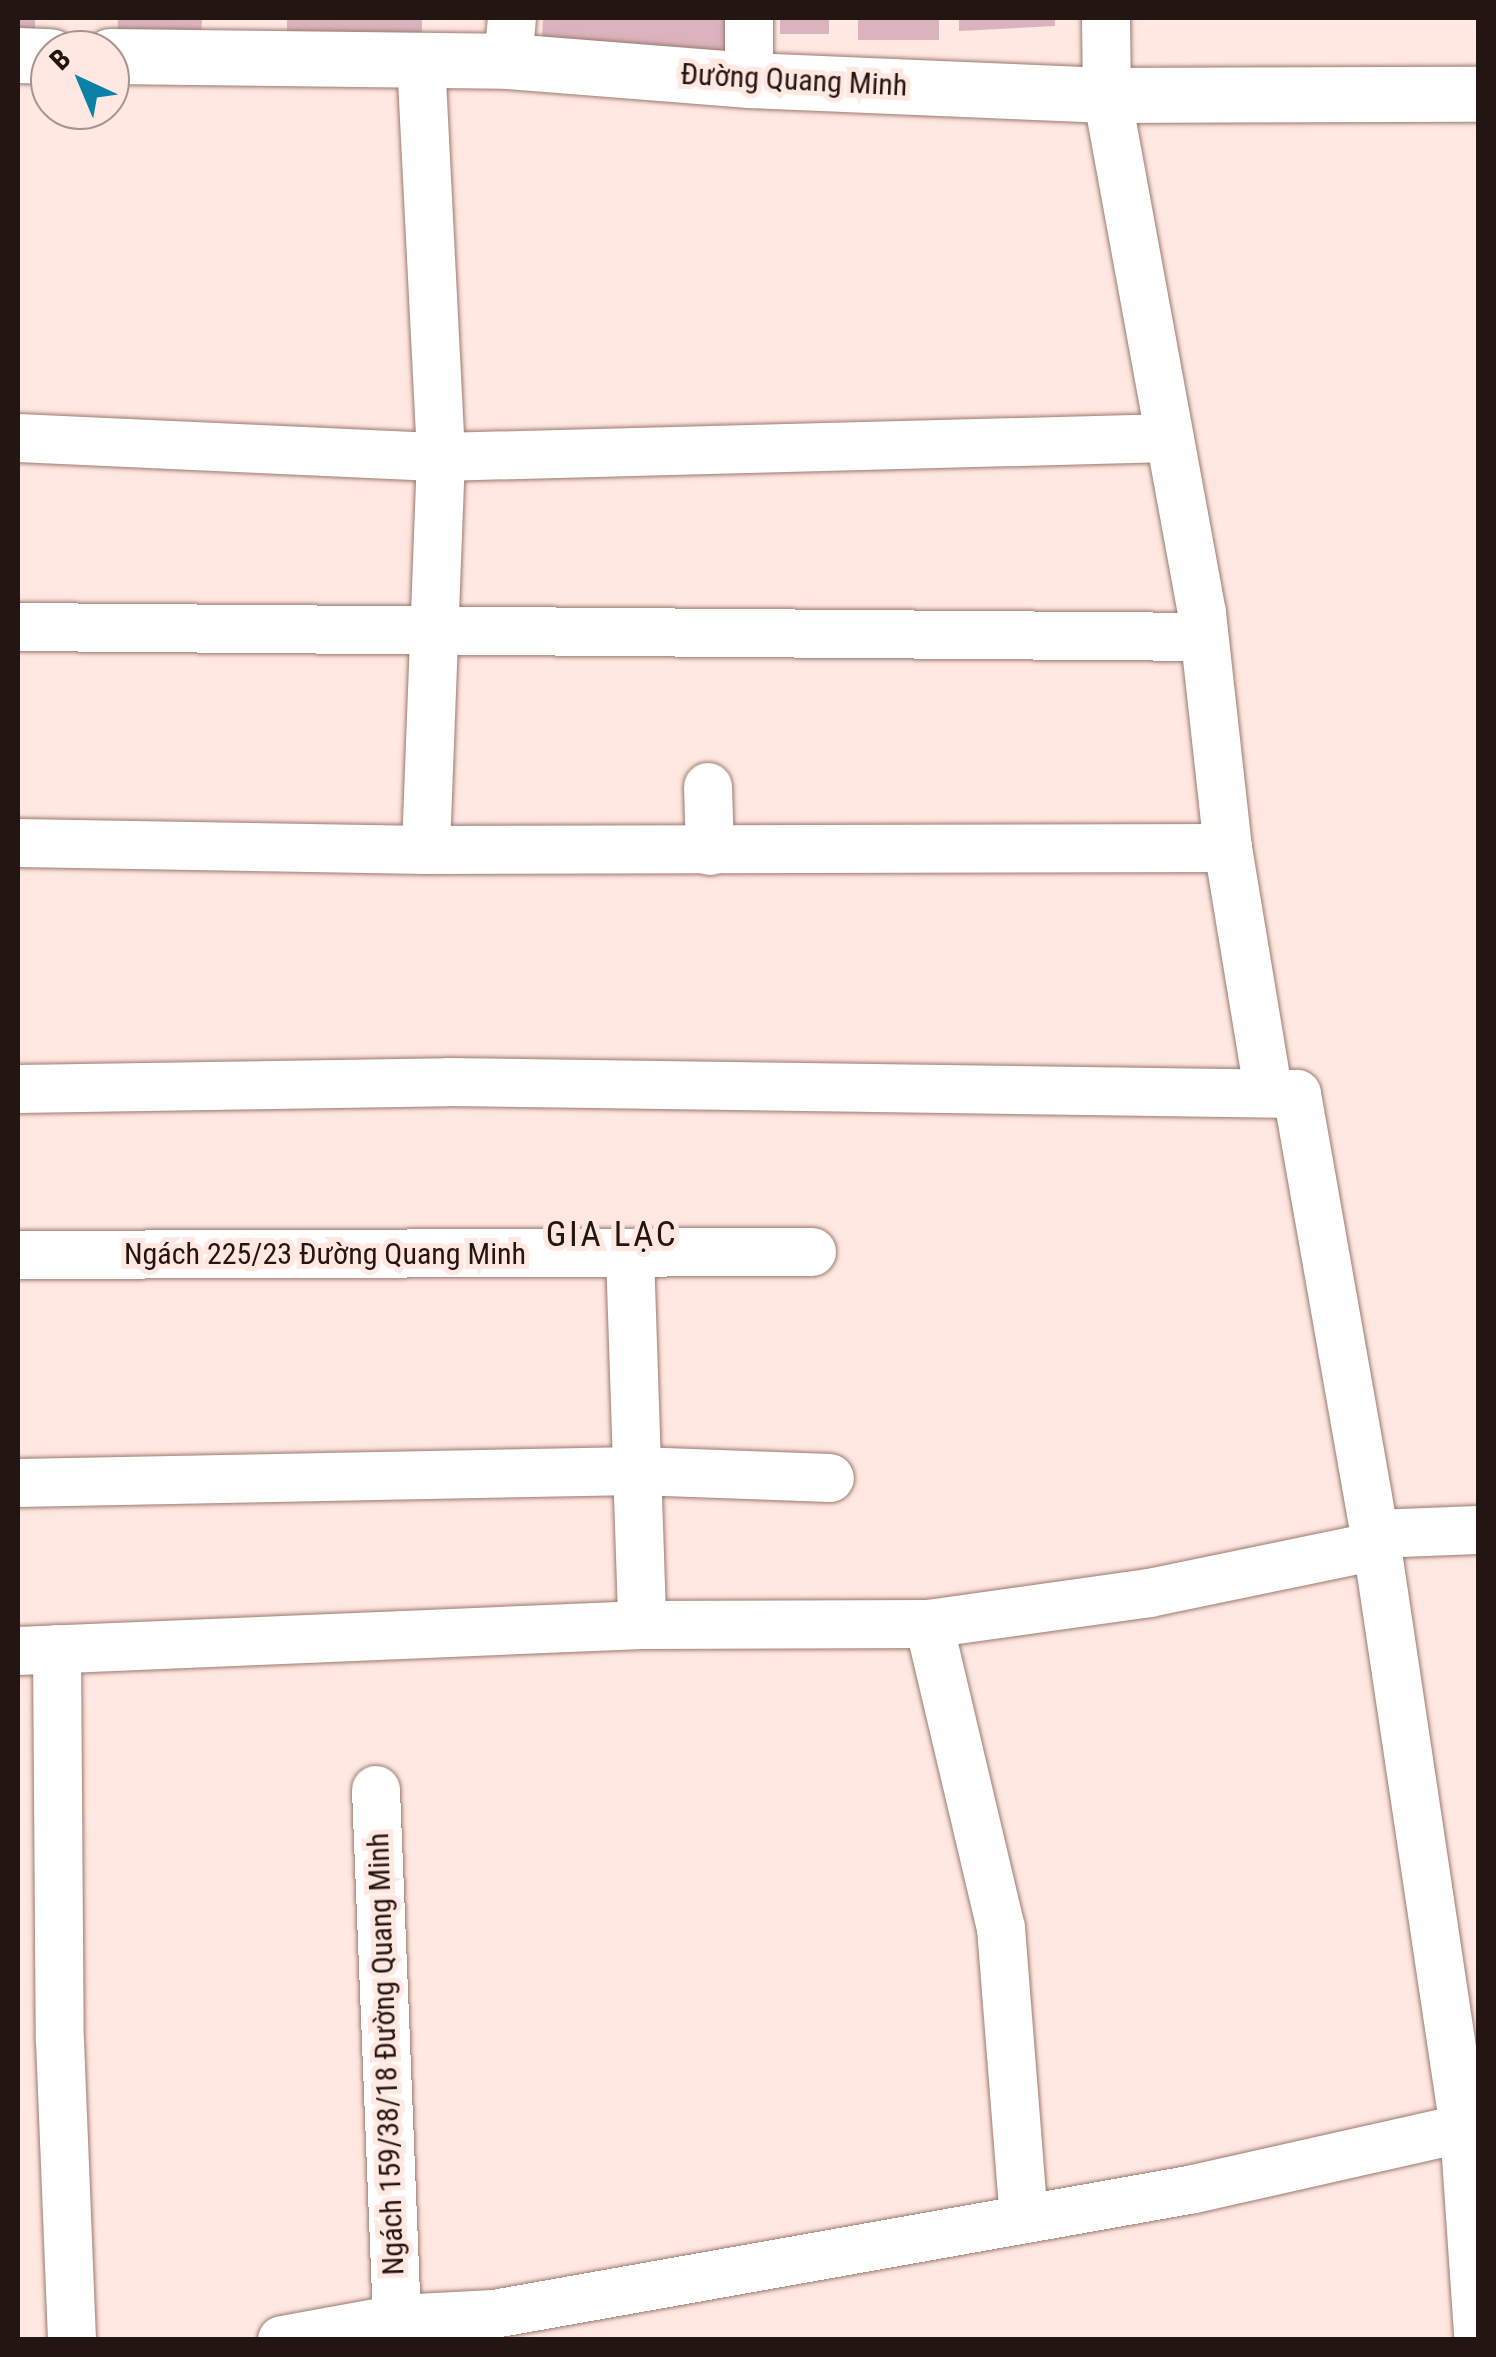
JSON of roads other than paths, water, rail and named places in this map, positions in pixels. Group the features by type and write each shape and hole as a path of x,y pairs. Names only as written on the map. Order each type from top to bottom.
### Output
{"street":[{"path":"749,18 749,80"},
{"path":"1106,18 1107,94 1204,638 1228,848 1268,1089"},
{"name":"Đường Quang Minh","path":"130,56 420,60 510,39 749,80 1107,94 1478,94"},
{"path":"420,60 441,457 426,850"},
{"path":"18,438 441,457 1170,438"},
{"path":"18,627 1204,638"},
{"path":"708,787 710,851"},
{"path":"18,843 426,850 1228,848"},
{"path":"18,1089 467,1082 1268,1089 1297,1094 1376,1540 1428,1915 1464,2128 1478,2334"},
{"name":"Ngách 225/23 Đường Quang Minh","path":"18,1255 812,1252"},
{"path":"630,1254 642,1625"},
{"path":"18,1483 637,1471 830,1478"},
{"path":"72,2340 39,2041 37,1650 642,1625 929,1624 1150,1593 1376,1540 1478,1530"},
{"path":"929,1624 1001,1928 1024,2219"},
{"name":"Ngách 159/38/18 Đường Quang Minh","path":"376,1790 397,2319"},
{"path":"282,2340 397,2319 494,2327 1464,2128"}],"district":[{"name":"GIA LẠC","path":"612,1235"}]}
